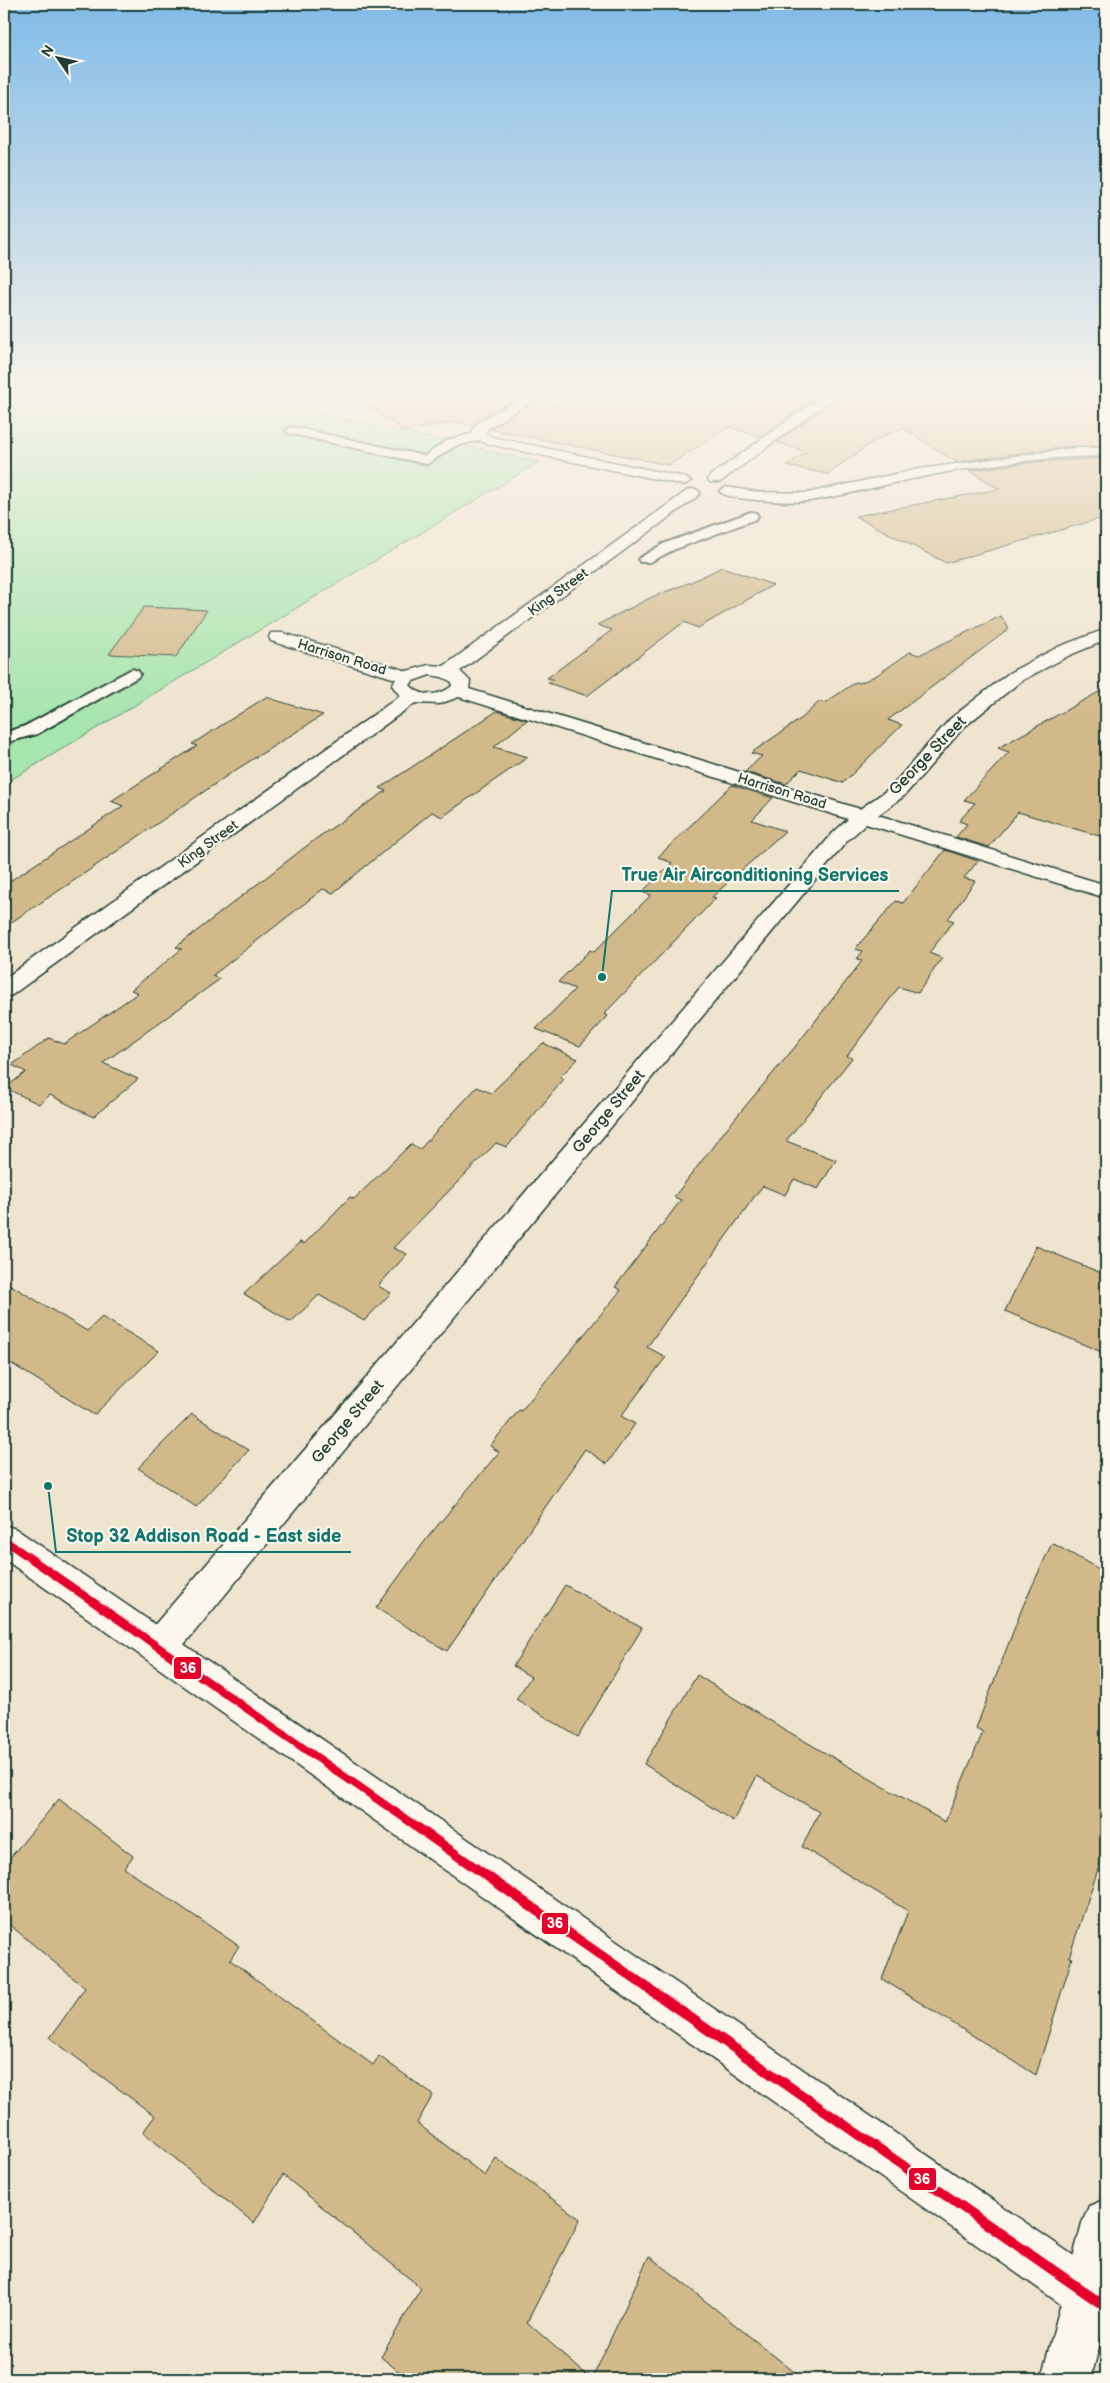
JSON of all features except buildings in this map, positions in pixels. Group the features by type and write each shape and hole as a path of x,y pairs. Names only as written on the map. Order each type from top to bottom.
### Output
{"street":[{"name":"King Street","path":"448,672 632,539 672,502"},
{"name":"George Street","path":"159,1647 840,837 863,816 898,792 957,723 1015,677 1064,651 1106,634"},
{"name":"Harrison Road","path":"277,637 439,698 458,691 1106,892"},
{"path":"410,686 428,670 448,672 461,681 461,687 458,691"},
{"name":"King Street","path":"4,990 410,686"},
{"path":"4,1540 1097,2301"},
{"path":"1066,2379 1097,2301 1106,2223"}],"lane":[{"path":"645,559 668,548 751,516"},
{"path":"632,539 668,548"},
{"path":"4,738 31,730 132,674"}],"green space":[{"path":"4,502 472,502 4,784"}],"transit line":[{"name":"36","path":"4,1540 1106,2307"}],"place":[{"name":"True Air Airconditioning Services","path":"602,977"},
{"name":"Stop 32 Addison Road - East side","path":"48,1486"}]}
